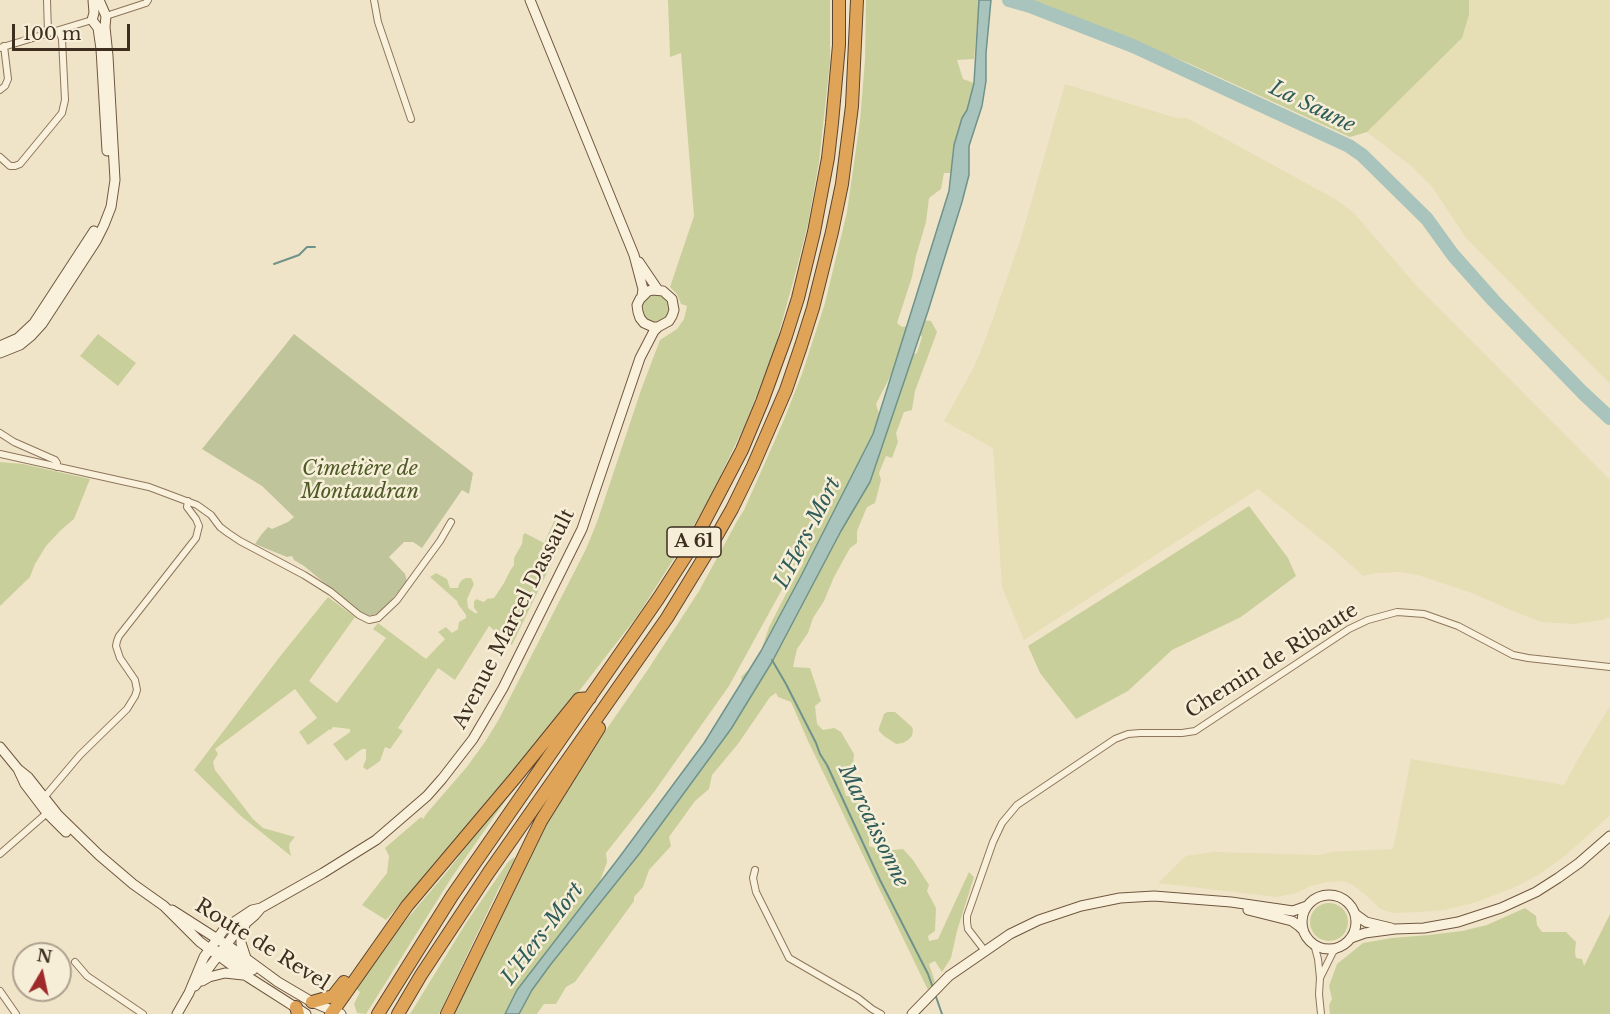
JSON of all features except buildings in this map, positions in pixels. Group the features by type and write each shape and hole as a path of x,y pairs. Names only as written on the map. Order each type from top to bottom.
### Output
{"highway":[{"name":"A 61","path":"378,1014 452,896 658,599 700,532 742,450 775,367 798,298 821,198 836,87 839,0"},
{"name":"A 61","path":"399,1014 421,975 489,872 692,579 732,509 753,466 786,390 822,274 842,184 852,106 857,0"},
{"path":"447,1014 541,821 590,745 635,664"},
{"path":"335,1013 407,906 579,699 590,698"},
{"path":"312,1002 329,998 338,991 364,953 390,929"}],"street":[{"path":"47,0 48,33"},
{"path":"0,353 20,345 37,330 91,249 111,207 115,180 99,17 93,0"},
{"path":"0,346 18,338 34,324 91,237 104,208 109,185 99,0"},
{"path":"0,90 8,79 2,47 146,3 148,0"},
{"path":"374,0 378,22 411,119"},
{"name":"Avenue Marcel Dassault","path":"530,0 634,255 643,289 637,305 640,318 644,323 640,358"},
{"path":"0,157 10,166 20,164 62,113 65,100 62,39 59,30"},
{"name":"Avenue Marcel Dassault","path":"189,993 204,957 225,928 252,910 261,908 351,857 392,828 427,796 473,739 503,688 582,529 640,358 649,339 658,327 669,321 674,310 672,299 663,291 657,290 634,255"},
{"path":"642,296 648,291 657,290"},
{"path":"644,323 658,327"},
{"path":"0,433 54,460 57,467"},
{"path":"2,455 149,487 197,505 211,514 220,527 240,541 304,575 369,621 378,618 396,600 440,541 451,522"},
{"path":"41,799 80,755 127,709 135,696 135,680 120,658 116,646 117,641 196,538 199,526 187,507 188,501"},
{"name":"Chemin de Ribaute","path":"985,951 968,929 967,916 993,842 1002,823 1017,805 1115,739 1128,734 1195,731 1349,629 1368,620 1397,612 1424,614 1458,626 1513,655 1610,667"},
{"name":"Route de Revel","path":"0,747 18,770 28,777 47,813 79,844 99,855"},
{"name":"Route de Revel","path":"41,799 133,884 164,906 185,917 248,977 300,1012"},
{"path":"0,854 47,813"},
{"path":"1351,938 1365,933 1424,928 1458,922 1507,906 1558,878 1610,836"},
{"path":"755,870 753,878 756,892 789,958 881,1014"},
{"path":"912,1014 970,962 1010,934 1065,911 1097,902 1120,898 1180,897 1293,911 1326,895 1347,902 1355,915 1366,922 1395,929"},
{"path":"1211,901 1292,921 1314,944 1325,949 1338,948"},
{"path":"1303,930 1303,915 1307,906"},
{"name":"Avenue Marcel Dassault","path":"197,984 222,951 261,908"},
{"path":"1320,978 1334,952 1351,938 1356,927 1355,915"},
{"path":"246,923 241,938 246,958"},
{"name":"Route de Revel","path":"214,944 222,951 246,958 278,982 335,1013"},
{"path":"1314,944 1320,978 1321,1014"},
{"path":"222,951 268,979 278,982"},
{"path":"75,962 87,976 143,1014"},
{"path":"177,1014 189,993 197,984 209,977 228,973 248,977"},
{"path":"0,991 16,1014"},
{"path":"920,1014 931,998"}],"shaded area":[{"path":"1469,0 1610,0 1610,384 1466,238 1433,188 1410,165 1367,132 1462,38 1469,15"},
{"path":"1065,84 1176,118 1187,118 1337,200 1354,213 1414,283 1610,480 1610,617 1573,624 1542,622 1472,593 1418,575 1399,572 1363,576 1331,547 1258,489 1024,640 1002,587 993,448 944,421 974,367 989,330 1021,238"},
{"path":"1610,706 1610,815 1566,855 1540,874 1477,902 1445,910 1393,913 1380,909 1353,885 1342,881 1327,882 1297,893 1276,897 1158,883 1186,856 1213,852 1319,855 1331,852 1393,849 1411,759 1564,785"}],"green space":[{"path":"668,0 830,0 830,62 819,162 808,224 774,351 744,427 709,499 638,615 511,779 386,920 362,905 387,873 389,856 385,848 421,817 423,819 466,768 499,719 586,549 660,340 677,329 684,319 687,306 681,304 677,294 670,287 694,216 681,53 670,57"},
{"path":"866,0 979,0 974,59 957,60 963,79 974,83 954,145 951,173 944,173 941,189 929,198 926,222 912,277 897,323 902,327 913,325 912,355 917,353 922,337 918,332 922,320 931,321 937,332 915,391 912,410 904,412 896,433 898,442 892,458 886,456 879,473 881,480 875,503 867,507 857,531 857,543 850,548 834,577 808,633 797,649 793,667 810,668 821,701 815,706 817,724 823,730 834,728 841,732 854,754 853,766 841,779 846,796 858,797 868,802 876,819 869,827 869,846 884,851 903,849 929,885 927,891 936,908 935,931 928,936 929,941 938,939 969,872 974,877 951,958 942,972 935,961 929,964 935,982 928,990 791,702 778,697 776,693 770,697 738,744 712,775 709,789 695,801 669,837 671,846 649,870 643,887 634,897 634,901 575,982 566,987 556,1004 544,1004 537,1014 519,1014 532,990 551,964 640,853 731,729 746,704 741,677 747,671 764,671 761,651 769,627 804,562 797,562 729,686 654,792 606,853 607,862 599,884 517,990 505,1014 454,1014 539,835 592,750 699,591 744,510 783,422 802,374 825,303 847,212 860,121 865,60","holes":["892,373 859,497 862,455 873,434 879,414 876,404"]},
{"path":"1029,0 1469,0 1469,15 1462,38 1367,132 1350,137 1188,63"},
{"path":"656,294 666,298 670,308 666,318 656,322 646,318 642,308 646,298"},
{"path":"98,334 136,363 118,386 80,356"},
{"name":"Cimetière de Montaudran","path":"294,334 473,473 469,494 462,490 422,548 413,542 404,542 389,557 405,574 407,581 384,609 377,614 368,616 361,613 294,560 292,556 287,557 255,544 268,527 272,529 294,517 262,486 202,449"},
{"path":"0,462 23,464 90,479 74,519 46,546 30,577 0,606"},
{"path":"1249,506 1288,558 1296,576 1241,617 1172,650 1128,691 1076,719 1040,673 1028,646"},
{"path":"558,513 574,517 512,645 489,626 455,680 438,668 398,728 403,731 390,749 385,747 380,761 367,770 363,767 366,749 362,749 346,761 333,744 350,732 350,729 333,727 308,745 299,732 317,718 295,689 215,749 218,754 213,762 215,770 253,819 263,828 295,837 289,847 291,856 242,817 194,770 328,597 355,617 309,681 337,703 386,638 373,629 378,623 426,659 445,639 438,632 446,627 452,633 458,629 459,622 466,618 466,615 457,601 430,577 436,573 447,579 450,588 458,588 462,580 471,578 474,584 467,599 468,608 478,613 474,608 474,602 476,599 484,602 494,598 514,565 514,558 522,544 523,535 525,533 544,543"},
{"path":"895,712 912,727 912,736 908,740 896,744 879,731 884,714"},
{"path":"507,796 452,877 366,1014 357,1013 354,1004 360,992 356,989 395,933"},
{"path":"514,857 515,862 499,888 439,1014 410,1014 466,923 508,862"},
{"path":"1329,903 1342,909 1348,922 1342,935 1329,941 1316,935 1310,922 1316,909"},
{"path":"1525,908 1536,916 1537,925 1542,932 1566,932 1576,942 1576,958 1582,959 1584,966 1610,914 1610,1014 1330,1014 1329,1005 1332,999 1329,986 1337,964 1363,943 1462,931 1487,925"}],"water":[{"path":"979,0 991,0 986,81 982,106 969,146 969,175 928,311 870,482 841,531 772,662 731,729 640,853 551,964 532,990 519,1014 505,1014 517,990 704,743 761,651 873,434 949,191 954,145 974,83"}],"waterway":[{"name":"La Saune","path":"1009,0 1133,46 1349,146 1362,155 1427,219 1453,255 1493,300 1610,418"},
{"path":"274,264 299,255 307,247 315,247"},
{"name":"Marcaissonne","path":"772,660 827,765 933,988"},
{"name":"Marcaissonne","path":"935,994 942,1014"}],"water label":[{"name":"L'Hers-Mort","path":"808,533"},
{"name":"L'Hers-Mort","path":"543,934"}]}
